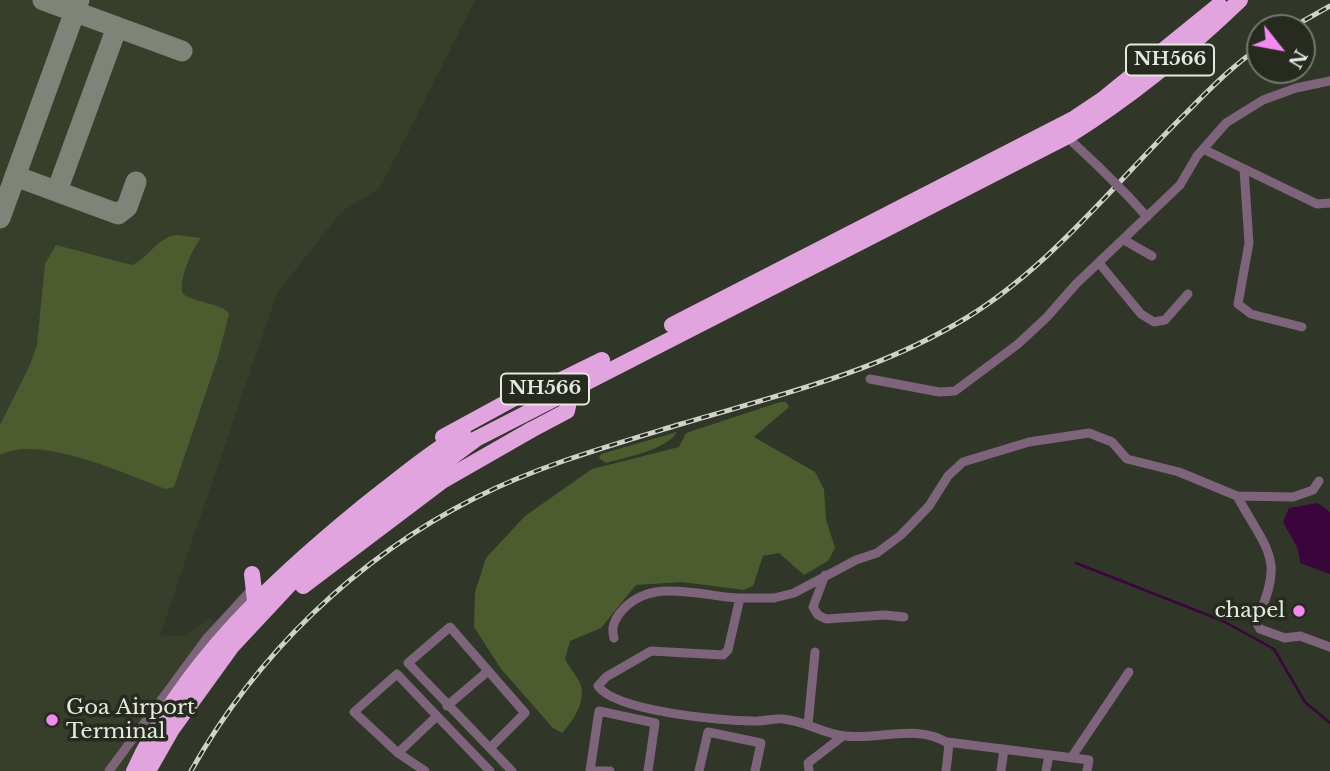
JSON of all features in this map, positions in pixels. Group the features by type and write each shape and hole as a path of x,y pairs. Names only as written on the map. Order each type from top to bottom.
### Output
{"highway":[{"name":"NH566","path":"148,771 204,683 232,646 272,603 366,520 477,439 1060,133 1224,0"},
{"name":"NH566","path":"134,771 180,695 254,588 320,542 406,472 497,413 1060,133 1097,118 1240,0"},
{"path":"254,588 312,537 443,438 544,382 555,382 563,389 569,403 562,416 484,455 379,527 293,594 272,603"}],"street":[{"path":"870,379 886,379 939,392 955,391 1018,344 1180,185 1203,149 1226,123 1263,100 1296,88 1330,81"},
{"path":"1060,133 1099,167 1147,217"},
{"path":"1203,149 1317,204 1330,203"},
{"path":"1244,169 1249,243 1238,304 1251,314 1302,327"},
{"path":"1124,240 1152,256"},
{"path":"1099,263 1141,314 1154,322 1165,320 1188,294"},
{"path":"614,638 612,630 625,607 642,597 673,589 740,597 774,598 794,593 825,575 877,553 901,535 929,506 948,476 963,462 1029,442 1089,433 1112,442 1127,459 1179,472 1237,496 1293,497 1313,490 1318,481"},
{"path":"1237,496 1273,566 1272,584 1256,622 1260,629 1285,638 1300,636 1330,647"},
{"path":"825,575 813,607 818,615 826,619 885,615 904,617"},
{"path":"109,771 207,638 254,588"},
{"path":"740,597 728,650 723,655 651,651 606,677 598,686 603,693 622,702 664,710 753,722 781,718 843,736 878,737 909,732 947,742 1089,760 1087,771"},
{"path":"491,747 525,713 450,627 408,663 512,771"},
{"path":"808,725 815,652"},
{"path":"447,706 488,671"},
{"path":"1071,758 1129,672"},
{"path":"425,771 398,752 354,712 397,674 490,771"},
{"path":"590,771 599,711 655,723 648,771"},
{"path":"398,752 437,716"},
{"path":"699,771 708,732 761,743 755,771"},
{"path":"808,771 808,763 814,756 843,736"},
{"path":"946,771 950,749 947,742"},
{"path":"1000,771 1004,749"},
{"path":"1046,771 1049,755"},
{"path":"596,771 610,771"}],"shaded area":[{"path":"0,0 475,0 380,188 341,212 277,293 160,635 183,636 210,618 230,635 130,771 0,771"},
{"path":"1318,503 1330,512 1330,574 1300,563 1298,549 1283,522 1289,508"}],"green space":[{"path":"177,235 201,238 184,273 183,294 226,310 229,314 218,357 174,487 165,489 106,466 59,453 37,449 17,450 0,455 0,425 37,345 45,264 56,245 132,265 144,258 164,239"},
{"path":"786,402 789,407 754,437 815,472 824,489 826,519 835,548 828,561 804,575 779,553 763,556 753,586 744,590 682,582 636,585 601,628 570,641 565,659 580,683 582,697 574,717 562,733 553,728 501,669 474,627 475,592 486,558 525,516 592,469 679,447 686,433"},
{"path":"677,432 664,444 645,452 606,463 599,458 601,454"}],"waterway":[{"path":"1076,563 1223,621 1274,649 1305,702 1330,723"}],"taxiway":[{"path":"43,0 182,51"},
{"path":"0,218 79,0"},
{"path":"57,191 117,27"},
{"path":"15,176 118,214 127,207 136,182"}],"railway":[{"path":"1316,14 1330,6"},
{"path":"191,771 217,728 278,649 350,580 431,522 525,475 603,448 856,370 923,342 956,324 1020,280 1049,254 1203,96 1246,57"}],"place":[{"name":"chapel","path":"1299,611"},
{"name":"Goa Airport Terminal","path":"52,720"}]}
